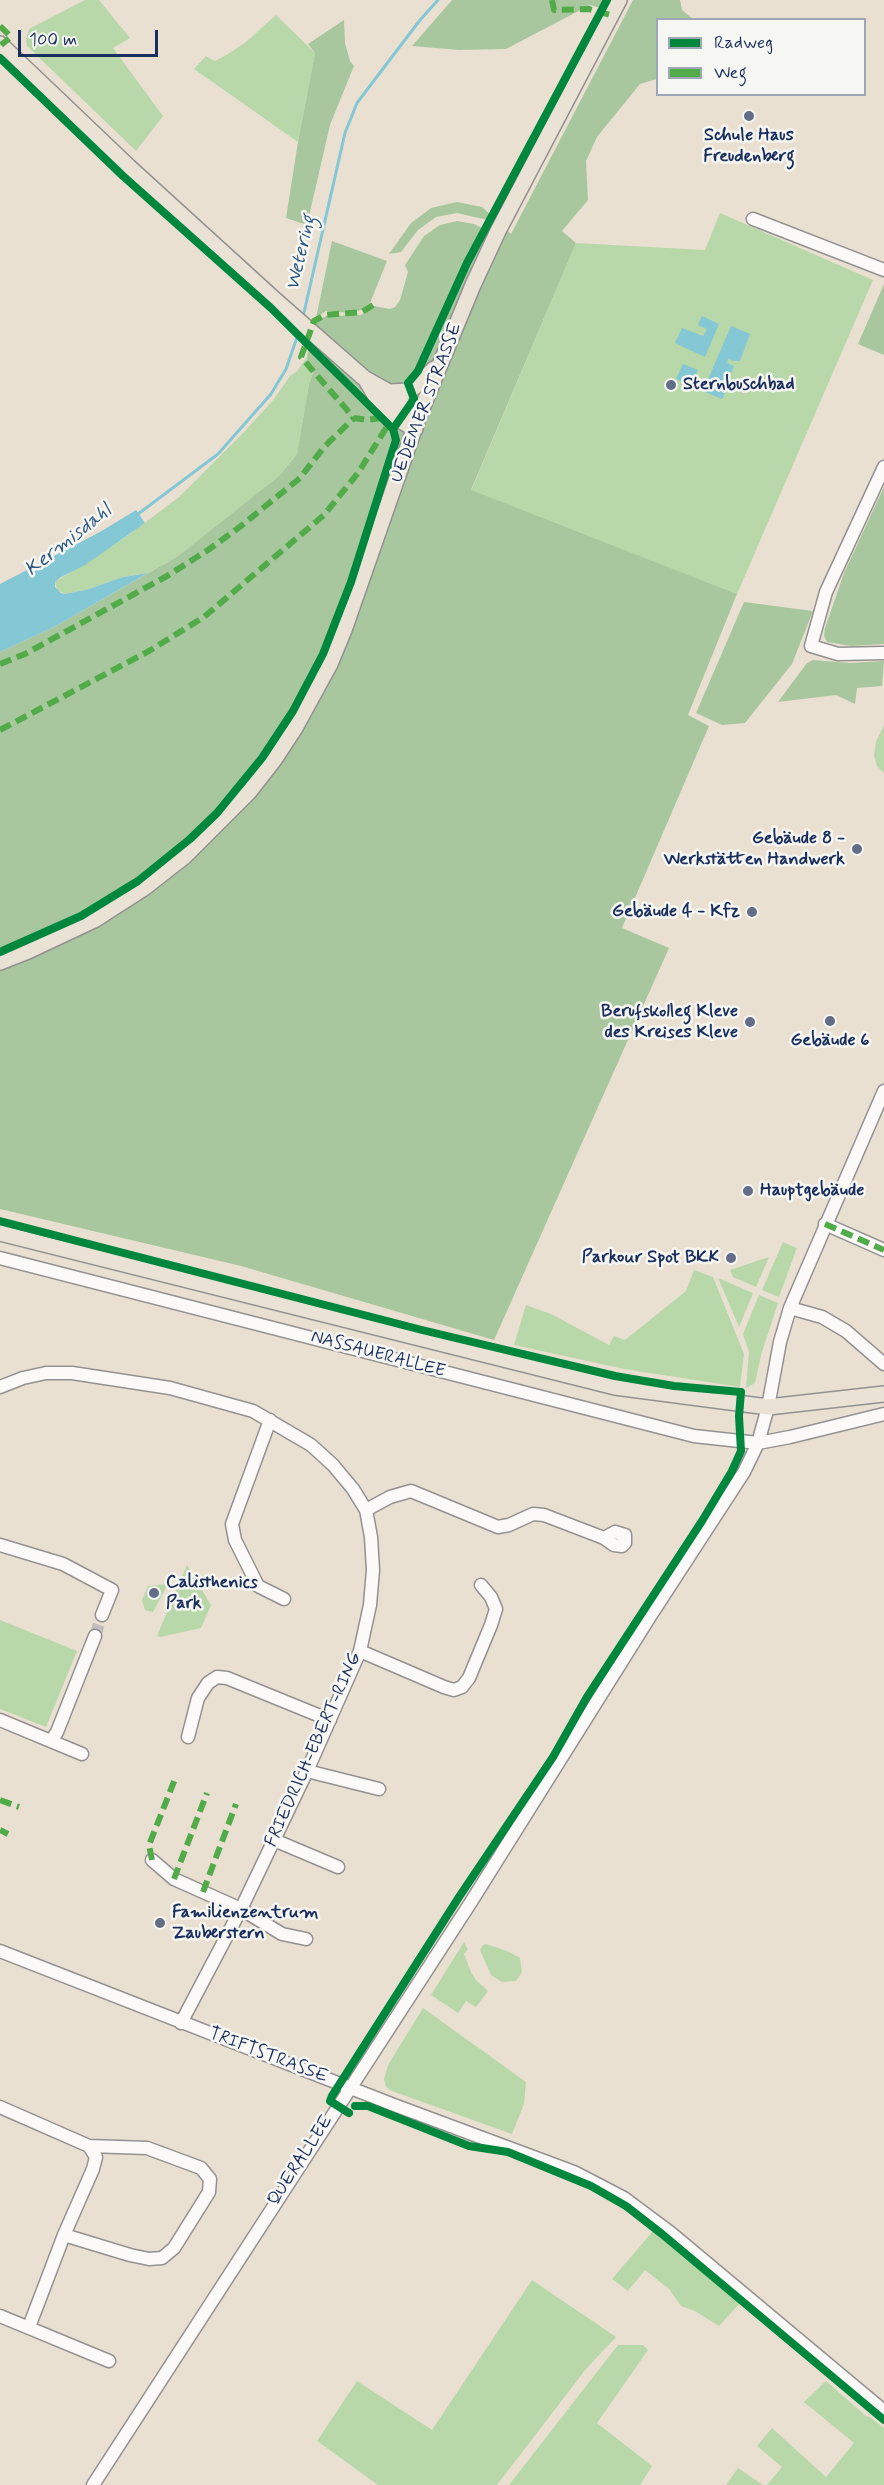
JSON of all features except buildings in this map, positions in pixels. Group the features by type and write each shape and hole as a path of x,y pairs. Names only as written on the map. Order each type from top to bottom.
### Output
{"main road":[{"name":"UEDEMER STRASSE","path":"0,962 96,919 144,888 185,856 220,823 274,760 313,696 341,639 416,423 440,362 498,231 619,0"},
{"path":"0,44 129,167 274,299 364,378 389,392 416,423"},
{"path":"389,392 410,391 440,362"},
{"path":"364,378 376,397 399,420 416,423"},
{"name":"NASSAUERALLEE","path":"0,1233 615,1387 768,1407 884,1394"}],"street":[{"path":"753,219 884,270"},
{"path":"884,467 826,591 811,645 838,654 884,653"},
{"name":"QUERALLEE","path":"93,2485 476,1893 649,1618 740,1480 756,1448 768,1407 780,1342 790,1308 884,1091"},
{"path":"825,1224 884,1250"},
{"name":"NASSAUERALLEE","path":"0,1258 694,1436 756,1448 884,1413"},
{"path":"790,1308 822,1317 846,1331 884,1364"},
{"name":"FRIEDRICH-EBERT-RING","path":"0,1387 22,1378 46,1373 72,1373 170,1388 229,1404 270,1420 311,1445 333,1465 353,1489 366,1510 371,1537 373,1570 370,1605 360,1651 307,1771 241,1909 181,2023"},
{"path":"270,1420 232,1524 235,1540 258,1586 284,1599"},
{"path":"366,1510 390,1497 411,1491 498,1527 509,1525 532,1514 544,1515 604,1538"},
{"path":"0,1545 63,1564 112,1590 102,1615"},
{"path":"360,1651 444,1687 454,1690 462,1687 468,1678 496,1609 491,1597 481,1586"},
{"path":"51,1741 57,1732 94,1636"},
{"path":"188,1737 198,1698 208,1683 218,1677 227,1678 330,1720"},
{"path":"0,1720 82,1754"},
{"path":"307,1771 379,1789"},
{"path":"274,1840 338,1867"},
{"path":"152,1860 174,1879 241,1909 282,1934 306,1939"},
{"name":"TRIFTSTRASSE","path":"0,1951 350,2088 542,2159 574,2172 624,2198 685,2244 884,2411"},
{"path":"0,2107 89,2146 139,2147 168,2155 201,2168 210,2179 209,2192 174,2248 162,2258 149,2259 130,2255 64,2235"},
{"path":"29,2327 64,2235 93,2169 96,2157 89,2146"},
{"path":"0,2316 108,2361"}],"green space":[{"path":"85,0 99,0 130,38 113,48 163,116 136,151 27,46 26,38 29,29"},
{"path":"452,0 613,0 608,10 590,5 506,49 459,50 412,46"},
{"path":"633,0 680,0 682,10 692,18 656,18 656,79 640,84 597,137 586,161 588,200 562,231 576,243 471,490 737,594 688,715 709,726 622,928 669,948 494,1340 241,1266 0,1209 0,652 56,626 178,556 279,476 297,454 313,373 307,357 315,322 326,316 361,315 374,306 390,309 395,307 400,300 408,272 405,265 424,236 440,225 457,221 474,224 490,235 496,222 457,213 436,217 418,230 401,252 389,254 411,223 431,208 457,202 482,207 511,234"},
{"path":"276,15 315,53 298,142 194,69 206,56 215,61 228,54 246,42"},
{"path":"344,20 345,43 350,61 354,66 330,125 307,225 286,218 315,53 308,44"},
{"name":"Sternbuschbad","path":"720,213 873,280 737,594 471,491 576,243 705,250"},
{"path":"332,241 387,261 370,303 361,310 350,313 326,311 316,318"},
{"path":"884,284 884,355 858,344"},
{"path":"307,357 313,373 297,454 279,476 178,556 148,573 123,577 89,589 65,594 57,590 55,582 127,536 179,497 244,432"},
{"path":"884,487 884,644 851,646 827,642 824,636 825,628 844,573"},
{"path":"744,602 813,611 792,664 745,723 722,725 696,713"},
{"path":"813,660 850,663 884,661 882,686 857,688 855,704 836,695 778,702 807,663"},
{"path":"884,725 884,773 877,766 874,756 876,742"},
{"path":"783,1242 797,1248 779,1297 762,1290"},
{"path":"769,1257 756,1287 733,1277 730,1270"},
{"path":"694,1270 713,1277 744,1354 740,1387 624,1369 514,1345 526,1305 551,1314 609,1345 614,1336 625,1340 686,1291"},
{"path":"718,1278 753,1293 739,1327"},
{"path":"759,1295 778,1303 761,1355 755,1383 746,1388 749,1352 743,1334"},
{"path":"187,1565 211,1605 201,1628 157,1636"},
{"name":"Calisthenics Park","path":"168,1584 153,1612 145,1610 142,1600 148,1586"},
{"path":"0,1620 77,1651 46,1727 0,1709"},
{"path":"464,1942 468,1949 464,1954 471,1972 488,1991 476,2007 466,2001 458,2013 431,1995"},
{"path":"486,1944 520,1958 522,1972 516,1981 502,1982 491,1975 480,1950"},
{"path":"423,2008 526,2082 524,2104 512,2134 386,2087 384,2079 388,2065"},
{"path":"653,2231 740,2303 719,2326 695,2311 681,2306 669,2289 645,2270 628,2291 612,2279"},
{"path":"532,2280 616,2337 586,2369 497,2485 378,2485 317,2441 357,2381 432,2430"},
{"path":"618,2345 643,2345 648,2350 597,2423 652,2466 640,2485 509,2485"},
{"path":"826,2381 866,2416 884,2428 884,2485 767,2485 782,2467 757,2446 772,2428 826,2477 854,2443 804,2402"},
{"path":"738,2468 763,2485 726,2485"}],"water":[{"path":"702,316 719,324 705,357 675,343 682,328 703,336 707,329 698,325"},
{"path":"731,326 750,334 740,361 732,361 729,358 727,363 734,366 722,399 703,391"},
{"path":"683,364 698,370 692,386 676,379"},
{"name":"Kermisdahl","path":"136,510 145,523 85,565 61,577 55,582 55,587 65,594 89,589 123,577 148,573 56,626 0,652 0,584 100,532"}],"waterway":[{"name":"Wetering","path":"303,317 345,133 357,103 438,0"},
{"name":"Wetering","path":"138,514 218,454 271,394 286,369 300,329"}],"tunnel":[{"path":"95,1636 102,1615"}],"marked path":[{"path":"552,0 554,10 589,9 610,15"},
{"path":"0,26 11,37 1,45"},
{"path":"373,305 362,312 325,315 314,321 301,357 354,418 367,420 382,418"},
{"path":"0,664 25,654 167,576 208,550 300,478 324,447 354,418"},
{"path":"0,730 149,651 204,617 324,515 358,473 388,425"},
{"path":"825,1224 884,1250"},
{"path":"152,1860 149,1845 175,1779"},
{"path":"174,1879 207,1793"},
{"path":"0,1800 19,1807"},
{"path":"203,1892 236,1804"},
{"path":"0,1830 8,1834"}],"cycle path":[{"path":"393,429 414,399 408,383 418,371 467,263 607,0"},
{"path":"0,58 123,176 271,308 393,429 396,440 351,582 323,654 293,711 262,758 217,813 190,839 138,881 81,916 0,952"},
{"path":"0,1221 422,1330 615,1376 674,1386 741,1392 739,1416 741,1451 732,1471 587,1697 553,1757 459,1897 332,2096 330,2101 349,2113"},
{"path":"355,2106 368,2106 469,2146 508,2152 591,2186 626,2206 884,2420"}],"place":[{"name":"Schule Haus Freudenberg","path":"749,116"},
{"name":"Sternbuschbad","path":"671,385"},
{"name":"Gebäude 8 - Werkstätten Handwerk","path":"857,849"},
{"name":"Gebäude 4 - Kfz","path":"752,912"},
{"name":"Gebäude 6","path":"830,1021"},
{"name":"Berufskolleg Kleve des Kreises Kleve","path":"750,1022"},
{"name":"Hauptgebäude","path":"748,1191"},
{"name":"Parkour Spot BKK","path":"731,1258"},
{"name":"Calisthenics Park","path":"154,1593"},
{"name":"Familienzentrum Zauberstern","path":"160,1923"}]}
